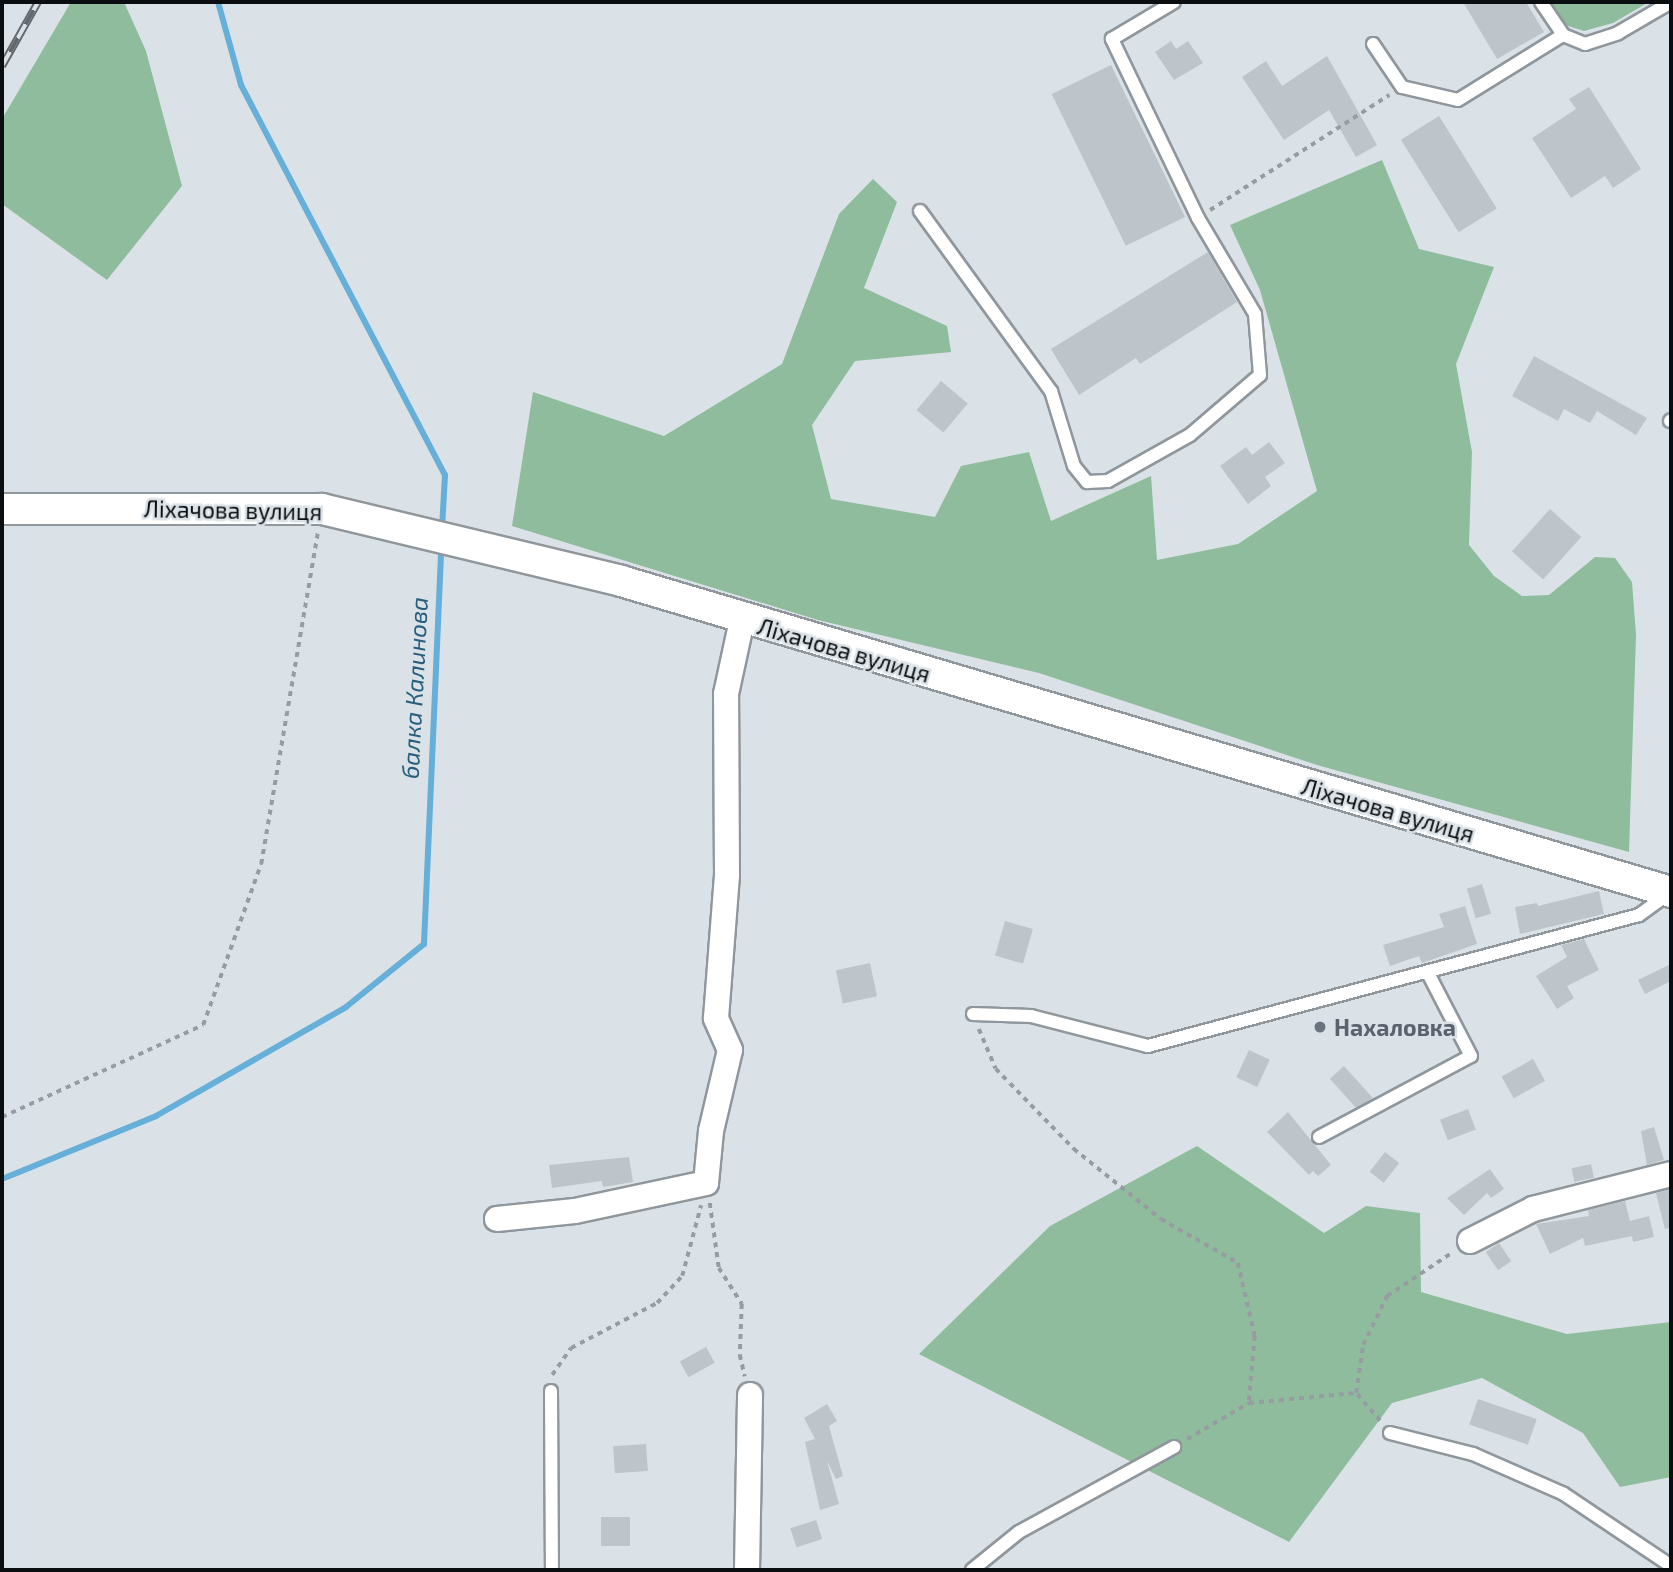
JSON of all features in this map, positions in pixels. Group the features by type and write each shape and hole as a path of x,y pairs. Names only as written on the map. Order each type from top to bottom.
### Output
{"street":[{"name":"Ліхачова вулиця","path":"2,509 322,509 621,581 742,620 1671,892"},
{"path":"496,1219 575,1211 706,1183 711,1131 730,1050 716,1018 727,875 726,694 742,620"},
{"path":"1470,1241 1533,1209 1671,1174"},
{"path":"747,1570 750,1395"}],"lane":[{"path":"920,211 1051,391 1074,466 1087,482 1108,481 1190,435 1260,375 1255,314 1198,218 1112,40 1174,2"},
{"path":"1541,2 1563,35 1585,44 1618,33 1671,2"},
{"path":"1373,44 1402,86 1458,100 1563,35"},
{"path":"973,1014 1031,1016 1148,1046 1639,915 1671,892"},
{"path":"1318,1138 1471,1056 1428,973"},
{"path":"551,1391 552,1570"},
{"path":"1390,1433 1473,1454 1564,1494 1671,1566"},
{"path":"972,1570 1019,1532 1174,1447"}],"path":[{"path":"1198,218 1402,86"},
{"path":"2,1116 203,1025 261,863 322,509"},
{"path":"973,1014 996,1069 1074,1149 1161,1219 1238,1262 1255,1336 1248,1403"},
{"path":"551,1391 552,1373 571,1348 657,1303 682,1276 706,1183"},
{"path":"706,1183 719,1268 743,1304 740,1355 750,1395"},
{"path":"1390,1433 1356,1393 1363,1345 1387,1296 1470,1241"},
{"path":"1174,1447 1248,1403 1356,1393"}],"green space":[{"path":"71,2 124,2 146,51 182,186 107,280 2,204 2,119"},
{"path":"1548,2 1649,2 1613,23 1584,31 1562,24"},
{"path":"1382,160 1419,249 1494,267 1456,364 1472,452 1469,545 1494,576 1522,596 1549,595 1595,557 1615,558 1632,582 1636,635 1629,852 1317,765 1039,673 818,620 512,526 533,392 664,436 782,364 839,214 873,179 897,202 864,288 947,326 951,352 855,361 812,425 831,499 935,517 961,466 1029,452 1051,521 1151,476 1157,560 1238,544 1317,491 1260,290 1230,225"},
{"path":"1197,1146 1324,1233 1366,1206 1420,1213 1421,1292 1567,1334 1671,1322 1671,1477 1620,1487 1583,1433 1482,1378 1392,1403 1289,1542 919,1354 1050,1226"}],"building":[{"path":"1463,2 1526,2 1544,32 1497,59"},
{"path":"1171,41 1176,49 1188,41 1203,63 1174,80 1155,52"},
{"path":"1327,56 1377,145 1356,157 1329,110 1284,140 1242,77 1266,61 1282,86"},
{"path":"1111,65 1185,217 1126,246 1052,94"},
{"path":"1589,87 1641,169 1613,188 1605,176 1571,198 1532,138 1576,109 1569,99"},
{"path":"1439,116 1497,208 1459,232 1401,140"},
{"path":"1208,252 1237,302 1140,364 1136,358 1079,395 1051,349"},
{"path":"1534,356 1647,418 1636,435 1597,411 1590,423 1564,409 1558,421 1512,396"},
{"path":"941,381 968,403 943,433 917,410"},
{"path":"1269,442 1285,463 1265,477 1271,486 1248,504 1220,466 1246,447 1252,455"},
{"path":"1550,509 1581,537 1543,579 1512,551"},
{"path":"1482,884 1491,914 1476,918 1467,889"},
{"path":"1599,891 1604,914 1520,934 1515,907 1537,903 1538,906"},
{"path":"1465,906 1477,944 1422,963 1419,956 1390,966 1383,945 1444,927 1439,914"},
{"path":"1005,921 1033,929 1023,964 995,956"},
{"path":"1584,939 1599,970 1567,986 1574,998 1557,1009 1536,976 1567,957 1561,945"},
{"path":"870,963 877,996 843,1004 836,970"},
{"path":"1671,964 1671,981 1645,994 1638,980"},
{"path":"1249,1050 1270,1060 1257,1087 1236,1077"},
{"path":"1533,1059 1545,1081 1514,1098 1502,1076"},
{"path":"1344,1066 1373,1098 1359,1111 1330,1079"},
{"path":"1468,1109 1476,1130 1448,1140 1440,1120"},
{"path":"1288,1112 1331,1165 1318,1176 1313,1171 1309,1175 1267,1132"},
{"path":"1654,1127 1664,1160 1647,1165 1641,1131"},
{"path":"1385,1152 1399,1163 1384,1183 1370,1172"},
{"path":"629,1157 633,1182 603,1187 602,1181 552,1188 549,1165"},
{"path":"1591,1164 1594,1178 1574,1182 1571,1168"},
{"path":"1490,1169 1504,1189 1491,1198 1487,1193 1464,1215 1447,1198"},
{"path":"1671,1189 1671,1228 1665,1229 1656,1193"},
{"path":"1625,1201 1630,1221 1649,1216 1654,1237 1633,1242 1632,1236 1585,1246 1583,1238 1550,1254 1536,1224 1589,1216 1588,1210"},
{"path":"1499,1243 1511,1261 1498,1270 1486,1252"},
{"path":"706,1347 715,1363 688,1377 680,1362"},
{"path":"1478,1399 1537,1419 1528,1445 1469,1425"},
{"path":"827,1404 837,1421 829,1426 843,1476 836,1479 827,1461 839,1504 820,1510 805,1442 815,1439 804,1418"},
{"path":"646,1444 648,1471 615,1473 613,1446"},
{"path":"601,1517 630,1517 630,1546 601,1546"},
{"path":"816,1520 822,1539 797,1547 790,1528"}],"waterway":[{"name":"балка Калинова","path":"218,2 241,85 445,475 442,529"},
{"name":"балка Калинова","path":"2,1179 156,1116 346,1007 424,944 441,547"}],"railway":[{"path":"2,66 38,2"}],"place":[{"name":"Нахаловка","path":"1320,1027"}]}
